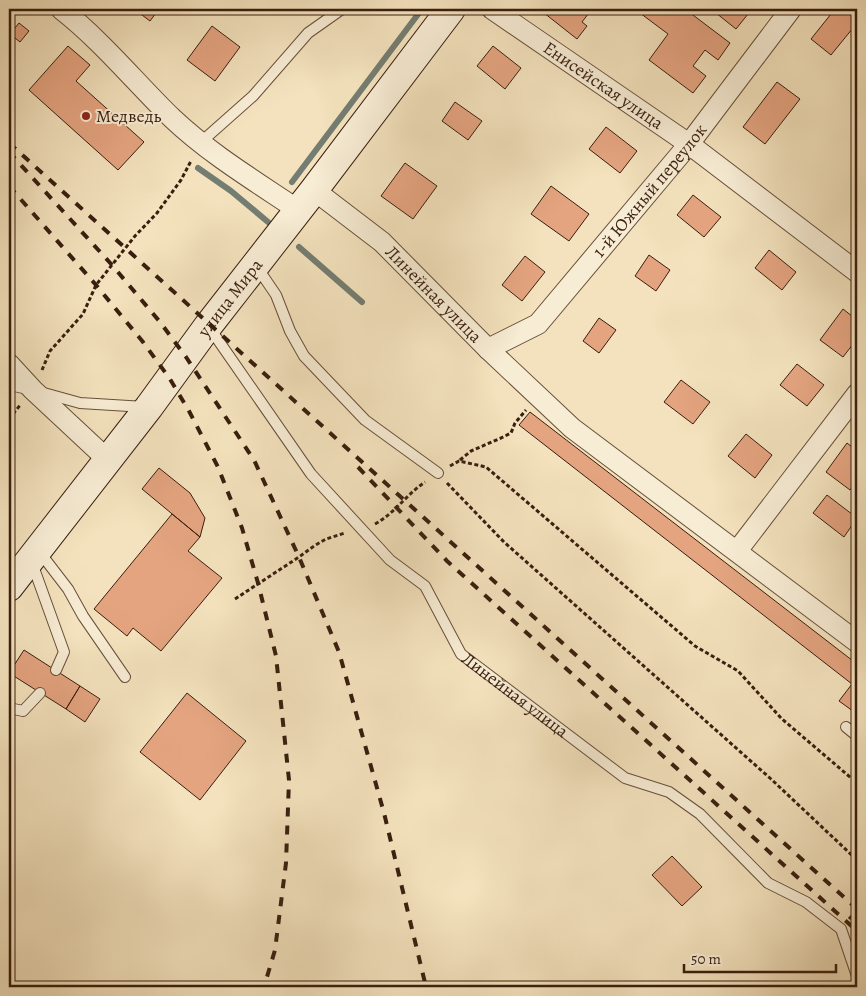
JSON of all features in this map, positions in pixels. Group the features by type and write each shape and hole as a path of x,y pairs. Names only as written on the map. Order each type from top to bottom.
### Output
{"main road":[{"name":"улица Мира","path":"9,587 149,407 255,264 451,9"}],"street":[{"name":"Линейная улица","path":"61,9 80,24 172,118 200,143 382,242 488,349 572,428 857,642"},
{"name":"Енисейская улица","path":"492,9 689,144 857,272"},
{"name":"1-й Южный переулок","path":"488,349 538,324 689,144 791,9"},
{"path":"9,364 33,390 108,460"},
{"path":"737,551 857,394"}],"lane":[{"path":"200,143 253,96 308,33 342,9"},
{"path":"255,264 276,294 290,332 304,356 365,420 438,473"},
{"name":"Линейная улица","path":"208,326 311,474 390,560 425,586 461,654 625,778 669,792 700,814 768,883 806,902 841,929 857,976"},
{"path":"9,386 33,390 80,403 149,407"},
{"path":"34,554 64,652 56,670"},
{"path":"34,554 68,588 83,616 125,677"},
{"path":"9,708 23,711 40,693"},
{"path":"846,727 857,736"}],"path":[{"path":"9,419 33,390 50,351 83,314 96,285 135,236 157,213 182,180 200,143"},
{"path":"235,600 320,542 377,523 397,509 418,487 438,473 460,461 471,451 510,433 515,423 538,396"},
{"path":"460,461 486,468 695,646 738,672 782,719 857,783"},
{"path":"438,473 504,542 772,779 857,860"}],"building":[{"path":"134,9 159,9 150,21"},
{"path":"539,9 592,9 582,22 587,26 577,39"},
{"path":"643,9 685,9 730,43 718,60 705,50 693,66 706,76 693,93 649,60 668,34 640,13"},
{"path":"711,9 752,9 736,29"},
{"path":"835,9 857,10 857,23 831,55 811,39"},
{"path":"19,23 29,31 20,42 10,34"},
{"path":"212,26 240,47 215,81 187,60"},
{"name":"Медведь","path":"68,46 90,65 76,81 144,142 118,170 29,90"},
{"path":"493,46 521,68 505,89 477,66"},
{"path":"777,82 800,99 765,144 743,127"},
{"path":"455,102 482,121 468,140 442,121"},
{"path":"606,127 637,151 620,173 589,149"},
{"path":"405,163 437,186 413,219 381,196"},
{"path":"551,186 589,214 569,241 531,214"},
{"path":"693,195 721,217 704,237 677,215"},
{"path":"769,250 796,272 782,290 755,268"},
{"path":"649,255 670,270 656,291 635,276"},
{"path":"525,256 545,272 522,301 502,285"},
{"path":"843,309 857,320 857,339 843,357 820,340"},
{"path":"599,318 616,330 599,353 583,341"},
{"path":"797,364 824,385 807,406 780,385"},
{"path":"681,380 710,402 693,424 664,402"},
{"path":"530,412 857,664 857,714 839,701 852,684 519,425"},
{"path":"746,434 772,455 755,478 728,456"},
{"path":"847,443 857,451 857,480 850,490 826,472"},
{"path":"159,468 190,493 205,518 200,537 142,489"},
{"path":"827,495 857,518 844,537 813,513"},
{"path":"172,514 200,537 188,551 222,578 161,651 133,628 127,636 94,609"},
{"path":"24,650 80,686 66,709 9,673"},
{"path":"80,686 100,699 85,722 66,709"},
{"path":"187,693 246,741 200,800 140,752"},
{"path":"672,856 702,887 682,906 652,875"}],"waterway":[{"path":"292,182 422,9"},
{"path":"198,168 231,191 268,222"},
{"path":"299,247 362,302"}],"railway":[{"path":"9,143 857,909"},
{"path":"9,152 112,265 160,322 186,357 254,460 299,557 339,652 384,813 426,987"},
{"path":"9,186 96,285 143,342 170,379 218,467 242,528 276,656 289,780 286,863 275,950 264,987"},
{"path":"358,467 447,561 857,931"}],"place":[{"name":"Медведь","path":"86,116"}]}
